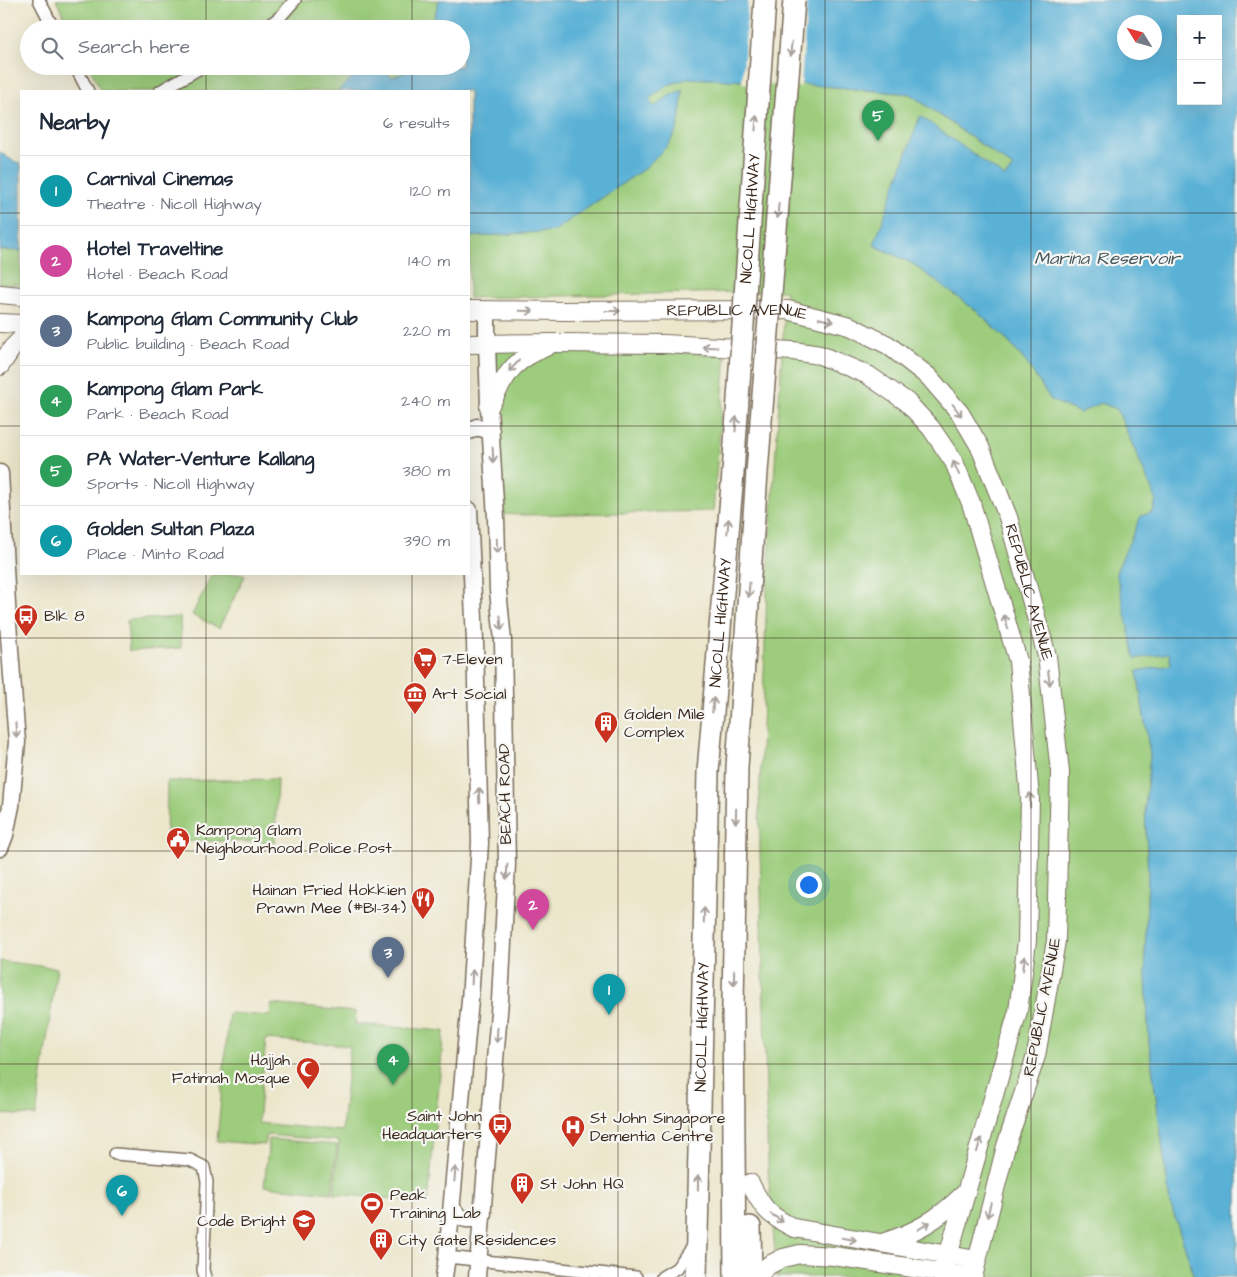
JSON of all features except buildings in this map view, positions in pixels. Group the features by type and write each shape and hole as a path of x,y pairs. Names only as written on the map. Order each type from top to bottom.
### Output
{"highway":[{"name":"NICOLL HIGHWAY","path":"696,1277 708,772 733,473 764,0"},
{"name":"NICOLL HIGHWAY","path":"735,1277 733,1005 737,767 757,472 794,0"},
{"path":"733,1005 750,1183 751,1277"}],"main road":[{"path":"0,294 20,296"},
{"name":"REPUBLIC AVENUE","path":"470,310 788,310 850,326 888,345 929,377 960,414 980,447 1008,517 1046,656 1060,772 1056,941 1036,1056 1006,1146 974,1271"},
{"name":"BEACH ROAD","path":"477,1277 480,1260 499,1010 507,864 502,641 487,344 488,310"},
{"path":"0,323 20,324"},
{"path":"0,366 20,340"},
{"path":"490,407 508,373 517,362 528,354 556,342"},
{"name":"REPUBLIC AVENUE","path":"470,344 556,342 665,344 793,351 820,355 868,374 907,402 931,428 954,462 971,504 1018,661 1030,798 1027,941 1018,1011 942,1275"},
{"path":"470,430 477,427 491,431"},
{"path":"0,473 6,604 17,742 11,806 5,835 0,848"},
{"name":"BEACH ROAD","path":"444,1277 448,1257 470,1000 480,844 475,641 470,532"},
{"path":"750,1183 760,1204 774,1218 794,1228 948,1255 974,1271"},
{"path":"880,1244 908,1235 922,1228 947,1210 966,1192"},
{"path":"452,1208 460,1216 469,1220 483,1213"},
{"path":"756,1277 769,1265 783,1258 800,1254 873,1261 942,1275 974,1271"},
{"path":"873,1261 898,1277"}],"street":[{"path":"39,0 49,20"},
{"path":"276,20 295,0"},
{"path":"80,75 87,90"},
{"path":"162,90 188,75"},
{"path":"115,1154 190,1160 204,1167 208,1182 202,1275"},
{"path":"662,1277 677,1268 685,1259 697,1231"},
{"path":"448,1257 636,1277"}],"green space":[{"path":"56,0 439,0 433,20 66,20"},
{"path":"93,75 355,75 339,90 101,90"},
{"path":"689,78 801,84 910,94 1013,167 1006,177 874,245 913,264 978,312 1026,362 1051,400 1101,403 1117,409 1156,499 1153,512 1171,665 1137,671 1150,755 1145,808 1148,874 1145,954 1149,1043 1170,1203 1195,1277 777,1277 768,1170 759,810 767,590 786,291 470,298 470,237 554,231 645,168 668,145 680,116 683,91 672,94 654,107 648,99 668,85"},
{"path":"0,250 20,251 20,285 0,284"},
{"path":"487,343 726,355 713,511 496,514"},
{"path":"212,575 245,576 219,628 192,615"},
{"path":"180,617 181,648 129,651 127,620"},
{"path":"277,779 275,842 166,841 167,781"},
{"path":"0,961 57,968 36,1116 0,1114"},
{"path":"271,1004 356,1012 355,1024 444,1031 428,1202 334,1194 339,1141 267,1135 265,1145 217,1141 229,1013 270,1016","holes":["266,1039 350,1046 342,1131 258,1123"]},
{"path":"269,1139 337,1145 332,1193 264,1186"}],"water":[{"name":"Marina Reservoir","path":"439,0 1237,0 1237,1277 1195,1277 1170,1203 1149,1043 1145,954 1148,874 1145,808 1150,755 1137,671 1171,665 1169,653 1135,659 1116,572 1141,516 1153,512 1156,499 1117,409 1101,403 1080,413 1051,400 1026,362 978,312 913,264 874,245 920,116 1005,177 1013,167 910,94 801,84 689,78 668,85 649,99 654,107 672,94 683,90 677,130 668,145 645,168 554,231 470,237 470,90 339,90 355,75 389,75 392,77 398,75 470,75 470,20 433,20"},
{"path":"0,152 20,164 20,251 0,250"}],"pier":[{"path":"748,0 807,0 801,87 742,83"}],"place":[{"name":"PA Water-Venture Kallang","path":"878,141"},
{"name":"Blk 8","path":"26,637"},
{"name":"7-Eleven","path":"425,680"},
{"name":"Art Social","path":"415,715"},
{"name":"Golden Mile Complex","path":"606,744"},
{"name":"Kampong Glam Neighbourhood Police Post","path":"178,860"},
{"name":"Hainan Fried Hokkien Prawn Mee (#B1-34)","path":"423,920"},
{"name":"Hotel Traveltine","path":"533,930"},
{"name":"Kampong Glam Community Club","path":"388,978"},
{"name":"Carnival Cinemas","path":"609,1015"},
{"name":"Kampong Glam Park","path":"393,1085"},
{"name":"Hajjah Fatimah Mosque","path":"308,1090"},
{"name":"Saint John Headquarters","path":"500,1146"},
{"name":"St John Singapore Dementia Centre","path":"573,1148"},
{"name":"St John HQ","path":"522,1205"},
{"name":"Golden Sultan Plaza","path":"122,1216"},
{"name":"Peak Training Lab","path":"372,1225"},
{"name":"Code Bright","path":"304,1242"},
{"name":"City Gate Residences","path":"381,1261"}]}
